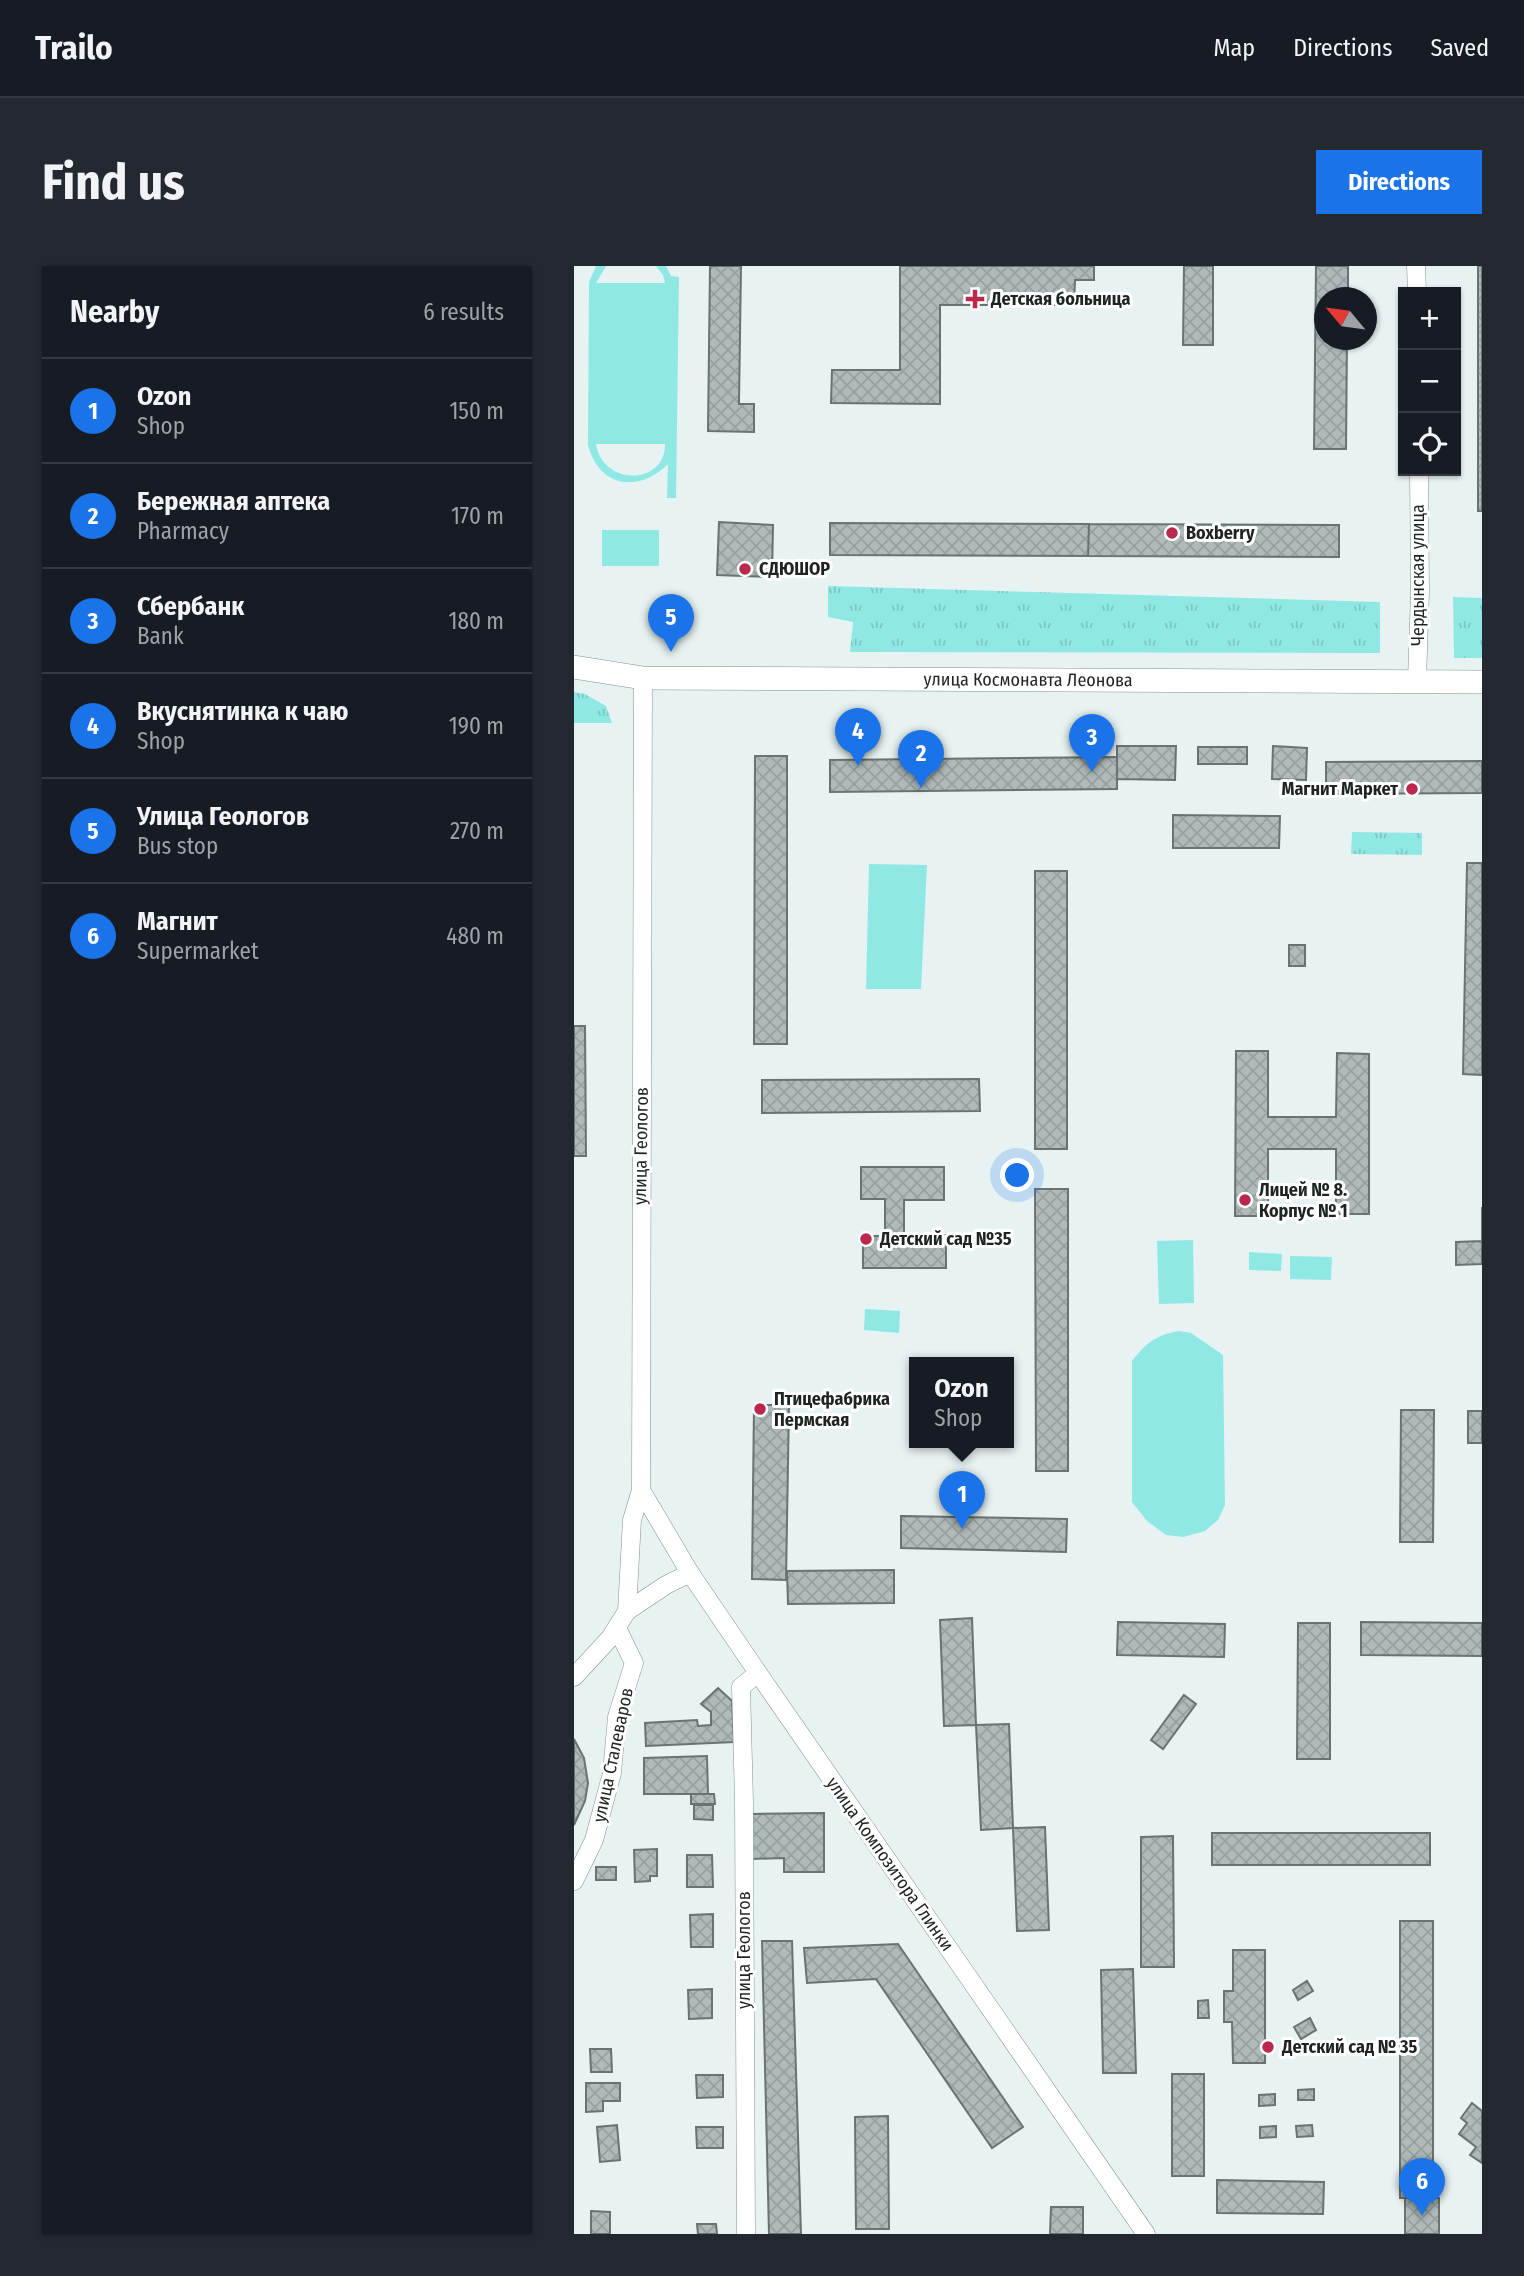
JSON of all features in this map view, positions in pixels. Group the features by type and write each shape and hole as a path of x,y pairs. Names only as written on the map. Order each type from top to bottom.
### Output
{"main road":[{"name":"улица Космонавта Леонова","path":"574,667 643,678 1482,681"}],"street":[{"path":"1416,266 1417,287"},
{"name":"Чердынская улица","path":"1417,680 1420,592 1419,476"},
{"name":"улица Геологов","path":"627,1611 632,1520 641,1490 643,678"},
{"name":"улица Композитора Глинки","path":"641,1490 690,1573 1146,2234"},
{"path":"574,1676 617,1628 627,1611 690,1573"},
{"name":"улица Сталеваров","path":"574,1881 594,1840 602,1813 612,1773 617,1717 634,1663 617,1628"},
{"name":"улица Геологов","path":"746,2234 741,1687 758,1673"}],"green space":[{"path":"596,266 606,266 596,283 665,283 656,266 666,266 671,276 679,277 676,498 667,498 668,464 645,479 621,482 601,470 593,459 588,445 589,282","holes":["596,444 665,444 663,458 656,467 634,476 621,474 610,468 601,458"]},
{"path":"602,530 659,530 659,566 602,566"},
{"path":"828,586 1380,602 1380,653 850,652 853,622 828,617"},
{"path":"1453,597 1482,598 1482,658 1454,658"},
{"path":"574,692 585,694 606,706 612,723 574,723"},
{"path":"1352,832 1422,833 1422,855 1351,854"},
{"path":"869,864 927,865 921,989 866,989"},
{"path":"1193,1240 1194,1303 1159,1304 1157,1241"},
{"path":"1249,1252 1282,1254 1281,1271 1249,1270"},
{"path":"1290,1256 1332,1257 1331,1280 1290,1279"},
{"path":"865,1309 900,1311 899,1333 864,1330"},
{"path":"1179,1331 1191,1333 1223,1355 1225,1505 1218,1520 1205,1531 1183,1537 1166,1535 1147,1521 1132,1502 1132,1361 1152,1341"}],"building":[{"path":"710,266 741,266 739,404 754,404 754,432 708,431"},
{"path":"900,266 1094,266 1094,280 1075,280 1074,305 940,305 940,404 831,403 832,370 900,370"},
{"path":"1184,266 1213,266 1213,345 1183,345"},
{"path":"1316,266 1348,266 1348,287 1316,287"},
{"path":"1478,266 1482,266 1482,511 1478,511"},
{"path":"1315,350 1347,350 1346,449 1314,449"},
{"path":"719,522 773,525 772,577 717,575"},
{"path":"830,523 1089,524 1088,556 830,555"},
{"path":"1089,524 1339,525 1339,557 1088,556"},
{"path":"1117,746 1176,746 1175,780 1117,779"},
{"path":"1273,746 1307,748 1306,780 1272,779"},
{"path":"1198,747 1247,747 1247,764 1198,764"},
{"path":"755,756 787,756 787,1044 754,1044"},
{"path":"1117,757 1117,789 830,792 830,760"},
{"path":"1482,761 1482,793 1326,794 1326,762"},
{"path":"1173,815 1280,816 1279,848 1173,848"},
{"path":"1467,863 1482,863 1482,1075 1463,1074"},
{"path":"1035,871 1067,871 1067,1149 1035,1149"},
{"path":"1289,945 1305,945 1305,966 1289,966"},
{"path":"574,1026 585,1026 586,1156 574,1156"},
{"path":"1236,1051 1268,1051 1268,1117 1336,1117 1337,1053 1369,1054 1369,1214 1336,1214 1336,1149 1268,1149 1268,1216 1235,1216"},
{"path":"979,1079 980,1111 762,1113 762,1080"},
{"path":"861,1167 944,1167 944,1200 904,1200 904,1235 946,1235 946,1268 863,1268 863,1236 885,1236 885,1199 861,1199"},
{"path":"1035,1189 1068,1189 1068,1471 1036,1471"},
{"path":"1482,1241 1482,1264 1456,1265 1456,1242"},
{"path":"754,1405 789,1405 786,1580 752,1579"},
{"path":"1401,1410 1434,1410 1433,1542 1400,1542"},
{"path":"1468,1411 1482,1411 1482,1443 1468,1443"},
{"path":"901,1516 1067,1519 1066,1552 901,1548"},
{"path":"894,1570 894,1603 788,1604 787,1571"},
{"path":"972,1618 976,1725 944,1726 940,1620"},
{"path":"1118,1622 1225,1624 1224,1657 1117,1655"},
{"path":"1361,1622 1482,1623 1482,1656 1361,1655"},
{"path":"1298,1623 1330,1623 1330,1759 1297,1759"},
{"path":"718,1688 732,1701 734,1742 646,1746 645,1723 697,1720 698,1726 711,1725 711,1712 701,1704"},
{"path":"1184,1695 1196,1704 1163,1749 1151,1740"},
{"path":"1009,1724 1013,1828 981,1830 976,1725"},
{"path":"574,1739 584,1758 588,1783 585,1801 574,1825"},
{"path":"707,1756 708,1794 644,1794 644,1758"},
{"path":"691,1794 714,1794 715,1804 691,1804"},
{"path":"694,1805 713,1805 713,1820 694,1819"},
{"path":"824,1813 824,1872 784,1872 784,1858 751,1859 751,1814"},
{"path":"1045,1827 1049,1930 1017,1931 1013,1828"},
{"path":"1212,1833 1430,1833 1430,1865 1212,1865"},
{"path":"1173,1836 1174,1967 1141,1967 1141,1837"},
{"path":"657,1849 657,1876 650,1876 650,1881 635,1882 634,1850"},
{"path":"687,1855 712,1855 713,1887 687,1887"},
{"path":"596,1867 616,1867 616,1880 596,1880"},
{"path":"713,1914 713,1947 691,1947 690,1915"},
{"path":"1400,1921 1433,1921 1433,2198 1400,2198"},
{"path":"762,1941 792,1941 801,2234 769,2234"},
{"path":"898,1944 1023,2127 992,2148 876,1979 807,1983 804,1948"},
{"path":"1233,1950 1265,1950 1265,2063 1233,2063 1232,2022 1224,2022 1224,1991 1233,1991"},
{"path":"1133,1969 1136,2073 1103,2073 1101,1970"},
{"path":"1307,1981 1313,1991 1298,2000 1293,1990"},
{"path":"712,1989 712,2018 689,2019 688,1990"},
{"path":"1208,2000 1209,2018 1198,2018 1198,2001"},
{"path":"1310,2018 1316,2030 1301,2039 1294,2027"},
{"path":"590,2049 611,2049 612,2072 591,2072"},
{"path":"1172,2074 1204,2074 1204,2176 1172,2176"},
{"path":"696,2075 723,2075 723,2097 697,2098"},
{"path":"586,2083 620,2083 620,2101 603,2101 603,2111 586,2112"},
{"path":"1314,2089 1314,2100 1298,2100 1298,2090"},
{"path":"1275,2094 1275,2105 1259,2106 1259,2095"},
{"path":"1472,2103 1482,2111 1482,2163 1470,2155 1476,2147 1459,2134 1467,2123 1461,2118"},
{"path":"888,2116 889,2229 856,2229 855,2117"},
{"path":"617,2125 620,2160 600,2162 597,2127"},
{"path":"1312,2125 1313,2136 1297,2137 1296,2126"},
{"path":"1276,2126 1276,2137 1260,2138 1260,2127"},
{"path":"696,2127 723,2127 723,2148 697,2148"},
{"path":"1217,2180 1324,2182 1323,2214 1217,2213"},
{"path":"1405,2198 1439,2198 1439,2234 1405,2234"},
{"path":"1051,2207 1083,2207 1083,2234 1050,2234"},
{"path":"591,2211 610,2212 610,2234 591,2234"},
{"path":"697,2224 716,2224 717,2234 698,2234"}],"place":[{"name":"Детская больница","path":"975,299"},
{"name":"Boxberry","path":"1172,533"},
{"name":"СДЮШОР","path":"745,569"},
{"name":"Улица Геологов","path":"671,652"},
{"name":"Вкуснятинка к чаю","path":"858,766"},
{"name":"Сбербанк","path":"1092,772"},
{"name":"Бережная аптека","path":"921,788"},
{"name":"Магнит Маркет","path":"1412,789"},
{"name":"Лицей № 8. Корпус № 1","path":"1245,1200"},
{"name":"Детский сад №35","path":"866,1239"},
{"name":"Птицефабрика Пермская","path":"760,1409"},
{"name":"Ozon","path":"962,1529"},
{"name":"Детский сад № 35","path":"1268,2047"},
{"name":"Магнит","path":"1422,2216"}]}
